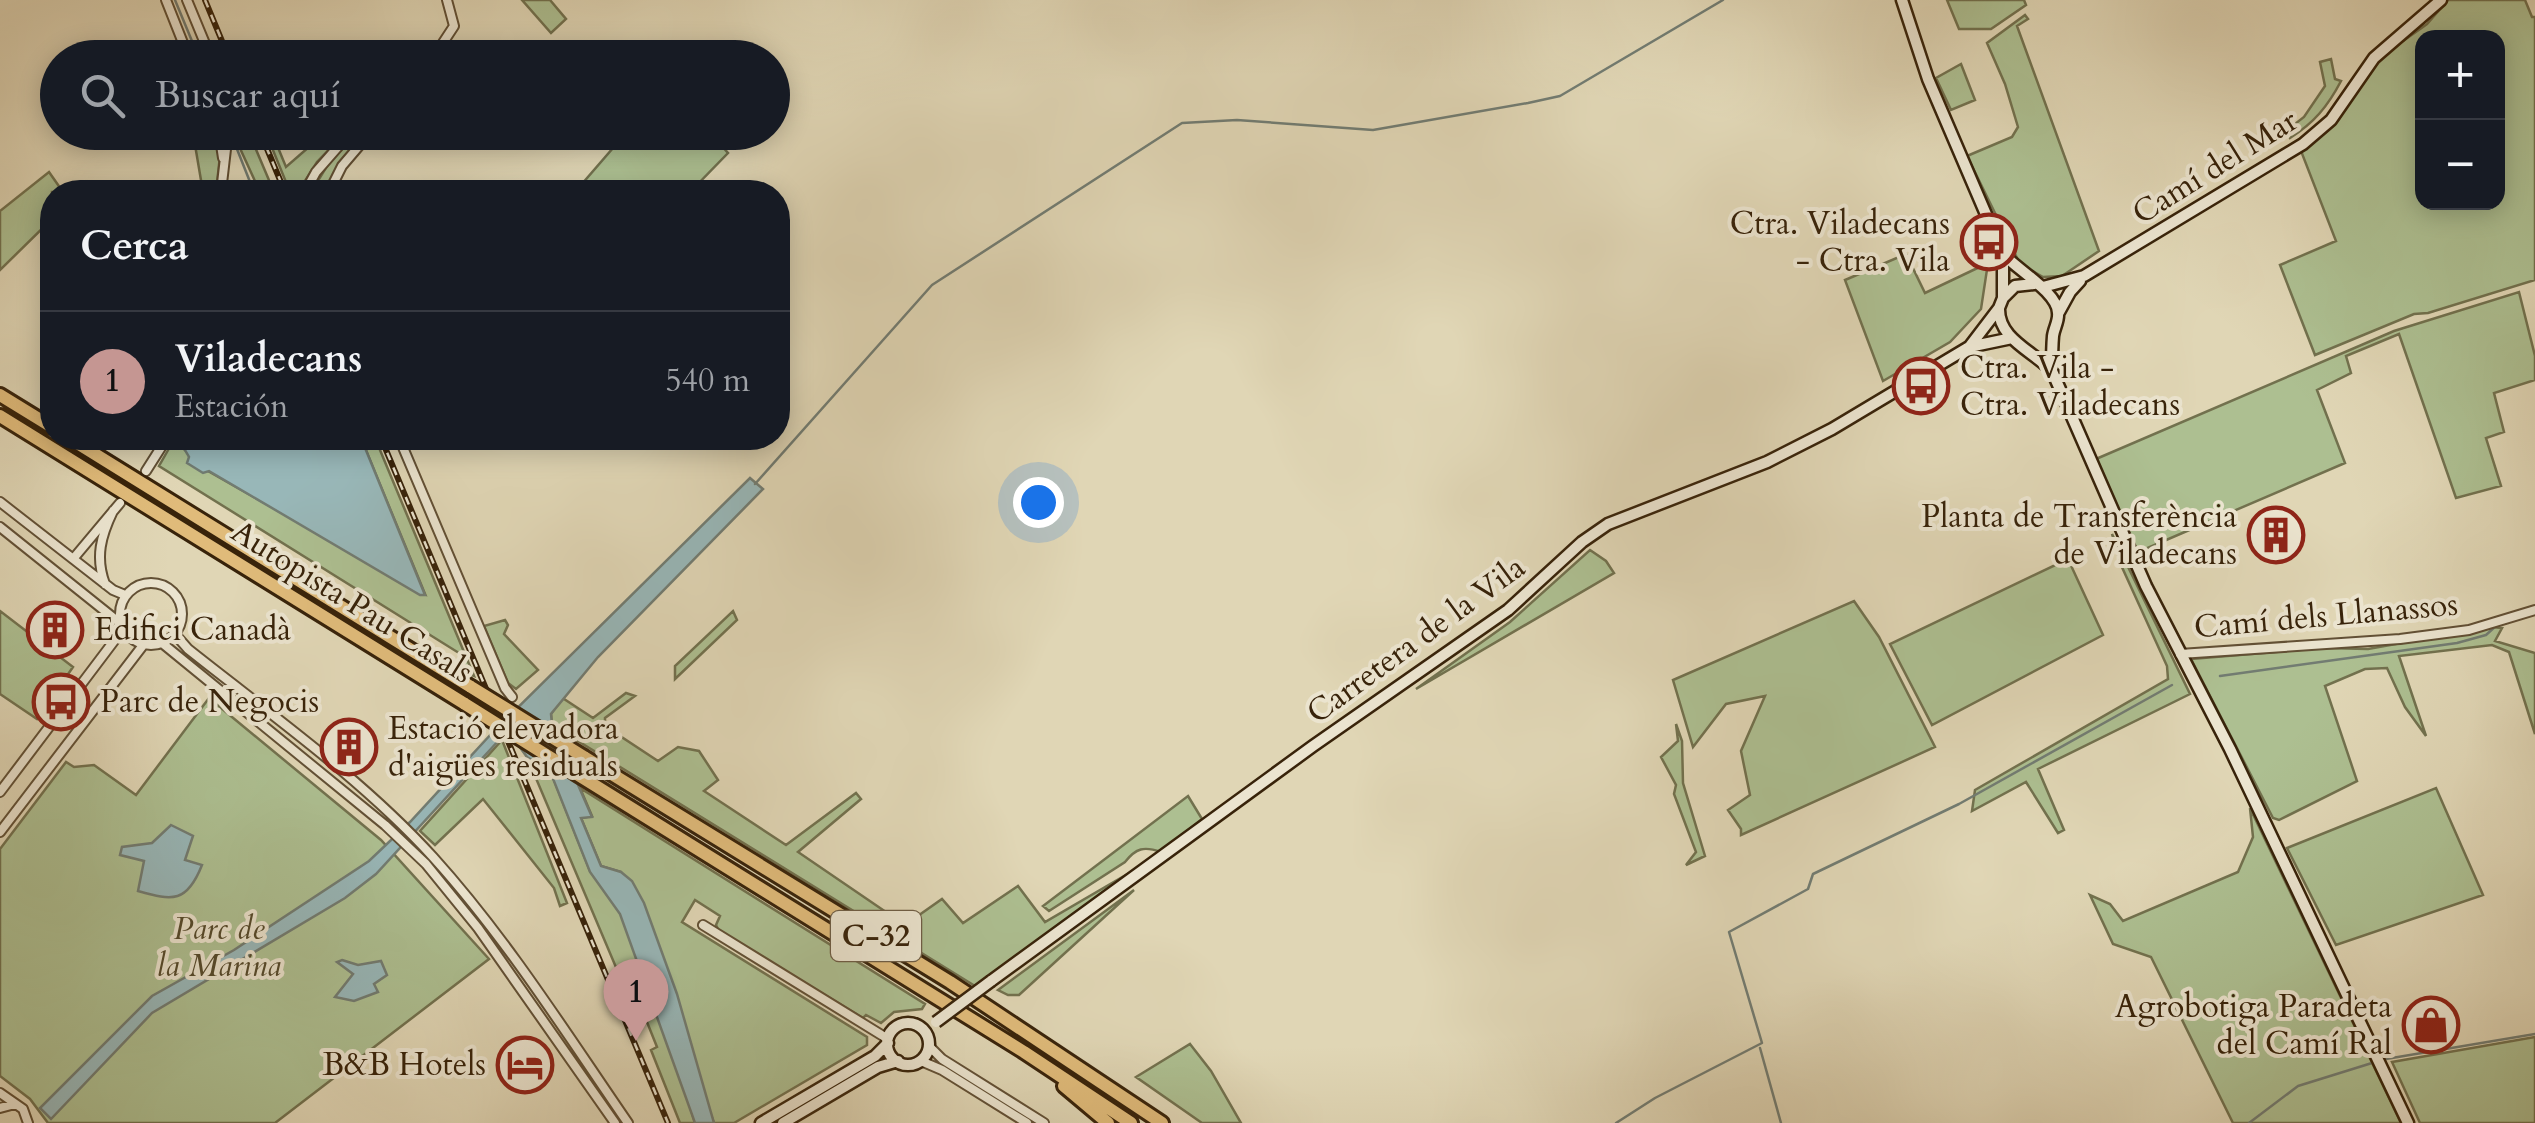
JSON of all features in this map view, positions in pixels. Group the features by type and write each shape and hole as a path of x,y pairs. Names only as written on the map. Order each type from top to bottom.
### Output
{"highway":[{"path":"0,395 40,420"},
{"name":"Autopista Pau Casals","path":"0,416 40,441"},
{"name":"Autopista Pau Casals","path":"55,450 1024,1052 1131,1123"},
{"name":"Autopista Pau Casals","path":"88,450 950,982 1162,1123"},
{"path":"1024,1052 1108,1123"}],"main road":[{"path":"1902,0 1928,79 2003,254 2055,300 2058,314 2053,330 2052,371 2139,572 2246,780 2408,1123"},
{"name":"Camí del Mar","path":"2039,286 2062,285 2084,276 2312,138 2330,120 2374,58 2442,0"},
{"path":"2003,254 2001,325 2052,371"},
{"name":"Camí del Mar","path":"2058,314 2084,276"},
{"path":"1969,347 2018,286 2039,286"},
{"path":"1969,347 2016,340 2038,342 2053,330"},
{"name":"Carretera de la Vila","path":"925,1031 1299,756 1508,610 1582,542 1608,524 1786,454 1969,347"},
{"path":"761,1123 870,1059 902,1024 912,1023 925,1031 929,1046 920,1061 874,1068 784,1123"},
{"path":"888,1041 891,1056 898,1062"}],"street":[{"path":"166,0 182,40"},
{"path":"188,0 204,40"},
{"path":"445,40 454,26 447,0"},
{"path":"222,150 226,169"},
{"path":"224,180 227,150"},
{"path":"312,180 336,150"},
{"path":"335,180 356,150"},
{"path":"146,471 159,450"},
{"path":"404,450 512,698"},
{"path":"0,502 105,584 125,594"},
{"path":"73,559 120,503"},
{"path":"105,584 100,545 113,511"},
{"path":"0,527 122,626 144,644 162,643 174,633 181,612 180,602 170,588 146,583 125,594 121,604 122,626 0,792"},
{"name":"Camí dels Llanassos","path":"2180,654 2400,639 2469,630 2535,610"},
{"path":"174,633 188,649 332,763 393,817 500,938 628,1123"},
{"path":"162,643 429,860 615,1123"},
{"path":"0,832 144,644"},
{"path":"702,925 888,1041"},
{"path":"929,1046 1044,1123"},
{"path":"920,1061 942,1070 1028,1123"},
{"path":"0,1093 23,1108 29,1122"},
{"path":"0,1108 14,1104"}],"green space":[{"path":"522,0 550,0 566,19 551,33"},
{"path":"1947,0 2024,0 2026,5 1991,29 1959,29"},
{"path":"2448,0 2525,0 2535,17 2535,280 2414,314 2315,355 2280,265 2336,241 2301,151 2339,119 2364,78 2389,51 2415,33 2415,210 2505,210 2505,30 2419,30"},
{"path":"2025,15 2028,19 2017,26 2099,251 2062,276 2043,277 2020,264 1967,156 2012,137 2018,127 1987,43"},
{"path":"2331,59 2335,79 2341,81 2320,113 2290,138 2286,131 2304,117 2325,86 2320,62"},
{"path":"1961,64 1975,100 1951,110 1936,78"},
{"path":"196,150 219,150 217,180 201,180"},
{"path":"241,150 256,150 269,180 255,180"},
{"path":"273,150 279,150 286,167 306,150 329,150 306,180 285,180"},
{"path":"353,150 334,180 318,180 335,153"},
{"path":"611,150 728,153 702,180 585,180"},
{"path":"49,172 55,180 40,180 40,231 0,270 0,211"},
{"path":"1906,254 1925,293 1988,263 1981,309 1950,342 1883,381 1845,280"},
{"path":"2519,292 2535,356 2535,380 2494,393 2504,432 2486,438 2501,486 2456,498 2399,334 2346,356 2351,373 2317,390 2345,463 2136,553 2096,459 2394,331"},
{"path":"168,450 185,450 208,471 425,594 366,450 380,450 474,676 468,674 459,653 159,466"},
{"path":"2112,534 2190,694 2038,769 2064,830 2058,833 2026,782 1972,811 1975,790 2168,679 2167,666 2121,565"},
{"path":"1590,550 1606,561 1614,573 1416,689 1510,622"},
{"path":"2068,559 2103,635 1932,725 1890,644"},
{"path":"1854,601 1879,637 1935,747 1741,835 1728,810 1750,795 1741,751 1765,696 1726,704 1693,747 1673,680"},
{"path":"0,611 73,667 37,719 0,694"},
{"path":"733,611 737,620 675,679 675,666"},
{"path":"505,620 508,625 504,634 538,670 516,689 508,683 484,626"},
{"path":"2502,628 2495,641 2535,653 2535,734 2509,652 2492,645 2399,656 2426,736 2405,707 2387,668 2365,669 2325,686 2357,781 2279,820 2273,818 2191,659 2323,648 2368,649"},
{"path":"626,693 635,696 605,718 605,726 658,761 678,747 699,751 718,780 704,791 786,845 856,793 861,799 798,852 905,925 942,899 963,923 1018,886 1045,922 1136,869 975,986 552,725 551,714 561,697 593,718"},
{"name":"Parc de la Marina","path":"209,698 381,840 489,959 275,1123 48,1123 30,1099 0,1076 0,849 66,762 74,767 94,765 136,795"},
{"path":"1676,724 1682,741 1683,783 1705,856 1686,865 1696,852 1674,794 1676,785 1661,757 1678,741"},
{"path":"502,740 567,903 560,906 554,888 483,799 435,845 420,831"},
{"path":"527,757 550,770 590,871 621,905 652,983 695,1123 680,1123 651,1050 657,1047 647,1022 640,1024"},
{"path":"580,788 925,1004 922,1009 894,1012 881,1023 866,1015 863,1018 719,931 716,925 720,916 695,900 682,922 867,1037 867,1045 734,1123 714,1123 621,872 601,866 581,818 592,816"},
{"path":"2436,788 2483,895 2336,945 2287,848"},
{"path":"1188,796 1202,819 1161,852 1137,851 1049,911 1043,906"},
{"path":"2250,808 2401,1123 2233,1123 2151,957 2113,944 2090,895 2110,904 2123,921 2238,872 2253,837"},
{"path":"1134,890 1019,995 998,990"},
{"path":"2535,1037 2535,1123 2420,1123 2392,1062"},
{"path":"1190,1044 1241,1123 1202,1123 1136,1077"}],"water":[{"path":"185,450 366,450 425,595 209,471 203,473 187,463"},
{"path":"750,478 763,489 598,657 551,714 552,725 592,817 581,818 601,866 621,872 632,881 644,903 677,994 714,1123 695,1123 620,914 590,872 550,771 527,757 516,742 500,739 376,874 345,898 152,1013 51,1119 40,1108 152,996 234,950 369,861 492,733"},
{"path":"171,825 193,836 185,860 202,865 196,877 178,896 138,891 144,861 120,855 122,847 152,843"},
{"path":"381,961 387,975 374,984 378,992 354,1001 335,997 353,974 337,962 358,965"}],"waterway":[{"path":"175,0 192,40"},
{"path":"790,445 932,285 1182,123 1237,120 1373,130 1560,96 1723,0"},
{"path":"237,150 249,180"},
{"path":"755,484 785,450"},
{"path":"2519,619 2535,614"},
{"path":"2220,676 2457,643 2486,635 2497,625"},
{"path":"1616,1123 1655,1098 1762,1043 1729,932 1808,889 1813,874 1959,804 2172,685"},
{"path":"2386,1059 2535,1034"},
{"path":"1760,1048 1781,1123"},
{"path":"2249,1123 2298,1086 2372,1063"}],"railway":[{"path":"205,0 222,40"},
{"path":"268,150 280,180"},
{"path":"386,450 668,1123"}],"place":[{"name":"Ctra. Viladecans - Ctra. Vila","path":"1989,242"},
{"name":"Ctra. Vila - Ctra. Viladecans","path":"1921,386"},
{"name":"Planta de Transferència de Viladecans","path":"2276,535"},
{"name":"Edifici Canadà","path":"55,630"},
{"name":"Parc de Negocis","path":"61,702"},
{"name":"Estació elevadora d'aigües residuals","path":"349,747"},
{"name":"Agrobotiga Paradeta del Camí Ral","path":"2431,1025"},
{"name":"Viladecans","path":"636,1041"},
{"name":"B&B Hotels","path":"525,1065"}]}
